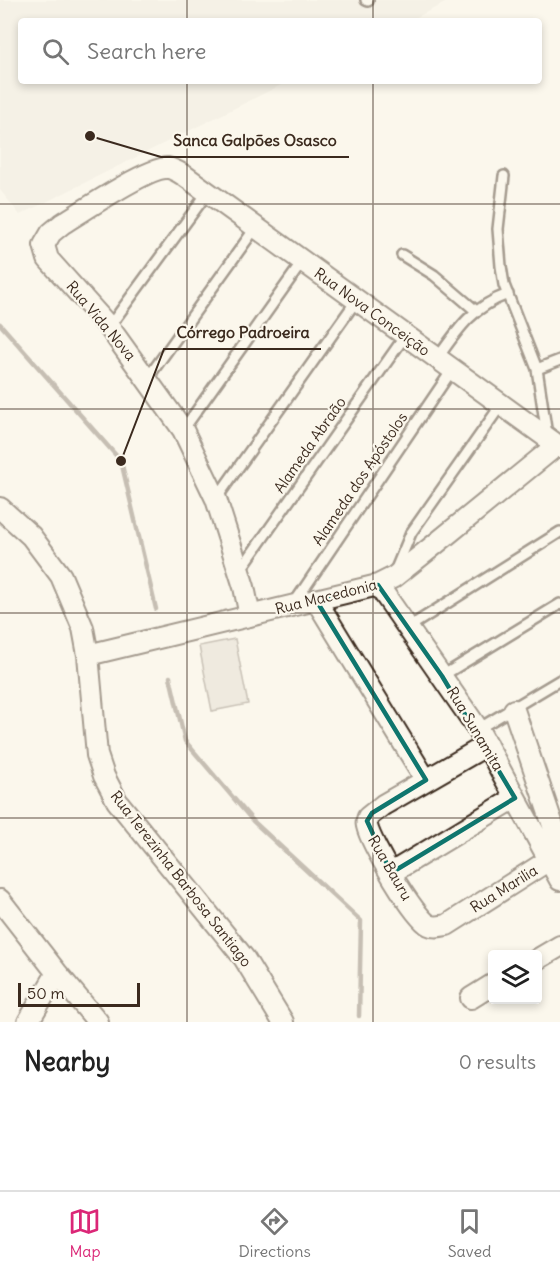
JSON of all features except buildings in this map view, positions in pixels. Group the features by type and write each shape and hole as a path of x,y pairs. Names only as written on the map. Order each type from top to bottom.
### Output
{"street":[{"name":"Rua Vida Nova","path":"185,176 169,168 148,174 62,224 51,233 44,245 48,259 109,327 183,430 216,499 250,616"},
{"name":"Rua Nova Conceição","path":"185,176 555,443"},
{"name":"Rua Macedonia","path":"88,655 386,581 555,443"},
{"name":"Rua Terezinha Barbosa Santiago","path":"0,507 32,536 61,576 83,628 98,754 104,776 117,801 244,958 283,1022"},
{"name":"Rua Sunamita","path":"386,581 409,627 482,737 515,798 556,853 560,880"},
{"path":"316,600 426,780"},
{"path":"514,710 556,853"},
{"name":"Rua Bauru","path":"447,925 437,927 421,919 376,847 367,821 372,813 426,780 482,737"},
{"path":"391,873 515,798"},
{"name":"Rua Marilia","path":"447,925 556,853"},
{"path":"0,900 98,1022"},
{"path":"542,956 560,946"},
{"path":"28,1022 57,973"},
{"path":"471,998 488,987"}],"lane":[{"path":"504,176 498,248 508,294 537,369 555,443"},
{"path":"109,327 208,192"},
{"path":"147,379 256,227"},
{"path":"402,255 434,275 475,310 508,294"},
{"path":"183,430 303,261"},
{"path":"216,499 356,301"},
{"name":"Alameda dos Apóstolos","path":"293,605 445,365 458,329 475,310"},
{"name":"Alameda Abraão","path":"239,572 405,336"},
{"path":"537,369 560,360"},
{"path":"386,581 411,533 501,405"},
{"path":"409,627 560,532"},
{"path":"442,676 560,604"},
{"path":"482,737 514,710 560,680"}],"highlighted area":[{"path":"378,585 442,676 515,798 391,873 367,821 372,813 426,780 316,600"}],"shaded area":[{"path":"0,0 449,0 415,18 18,18 18,84 283,84 20,215 0,190"},
{"path":"235,639 248,704 212,711 199,646"}],"waterway":[{"path":"0,324 121,461 156,609"},
{"path":"170,677 185,741 253,821 361,921 359,1016"}],"place":[{"name":"Sanca Galpões Osasco","path":"90,136"},
{"name":"Córrego Padroeira","path":"121,461"}]}
